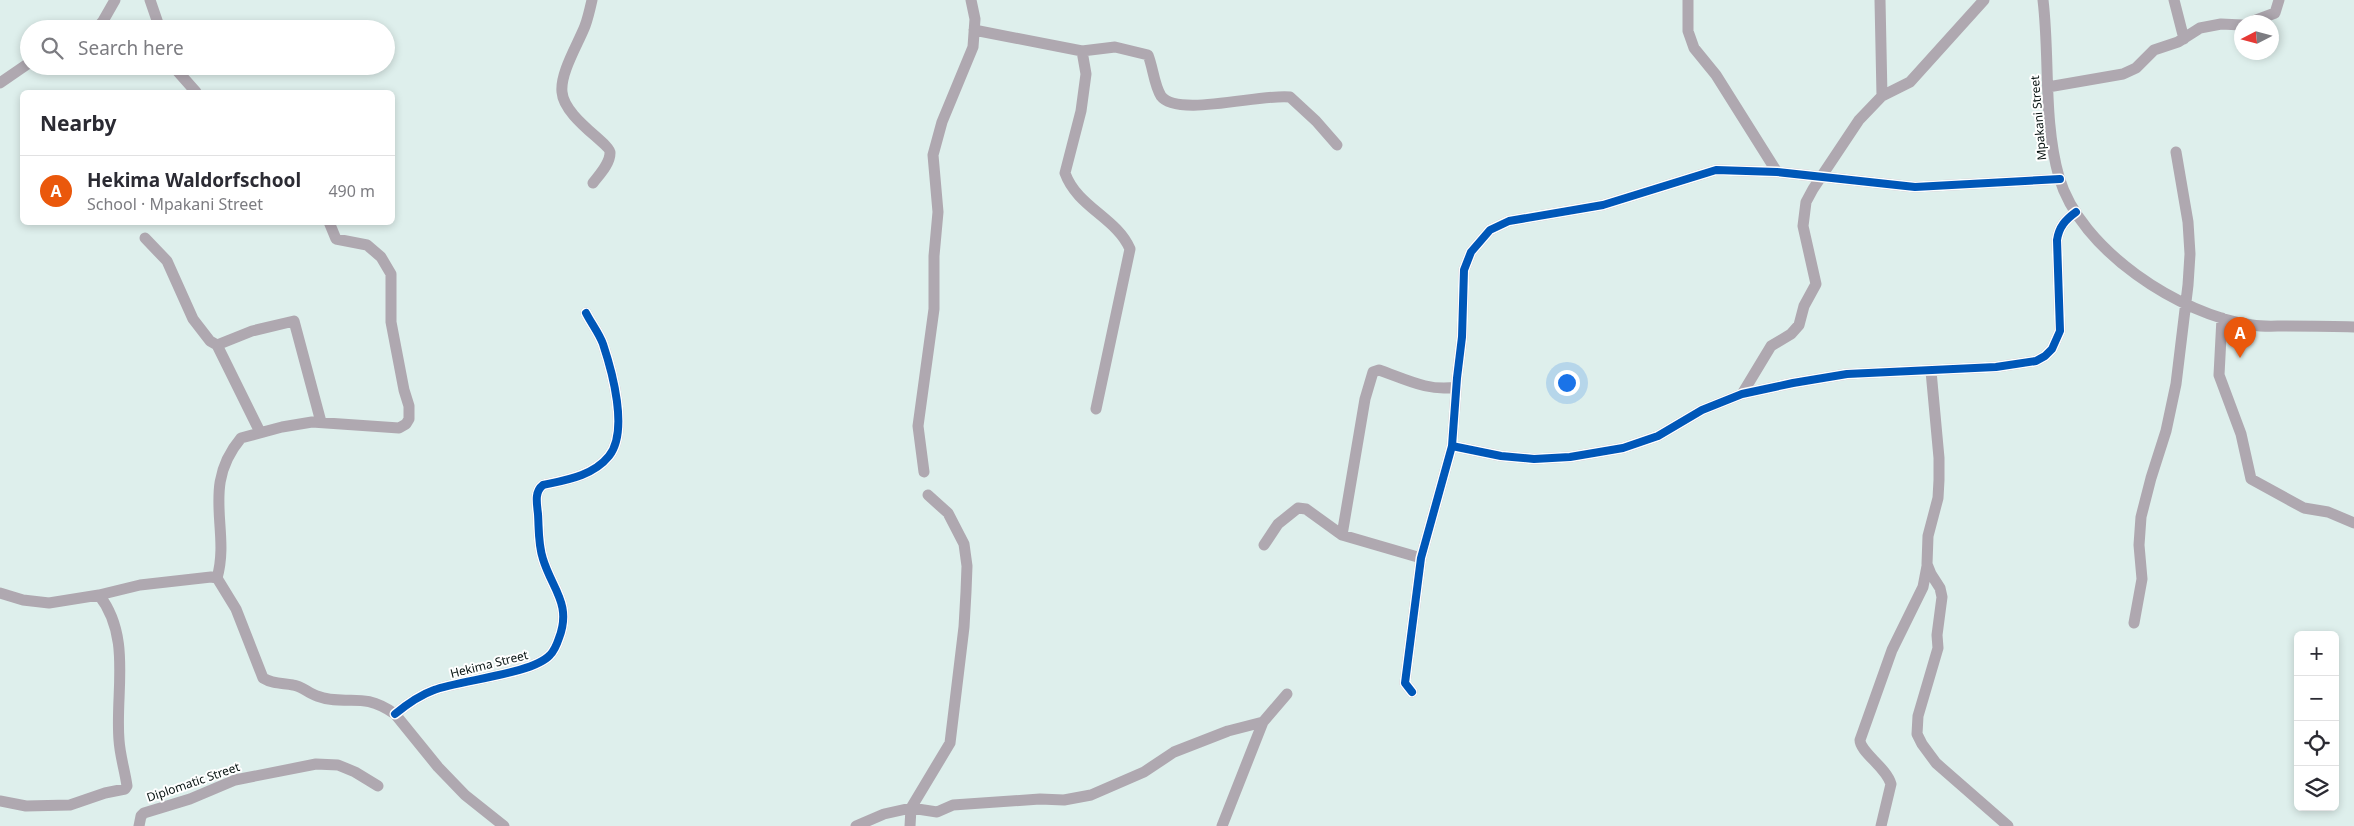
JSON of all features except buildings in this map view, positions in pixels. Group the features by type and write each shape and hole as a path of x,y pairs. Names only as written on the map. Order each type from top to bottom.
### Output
{"street":[{"path":"104,20 115,0"},
{"path":"150,0 157,20"},
{"path":"592,0 586,25 569,64 562,90 568,111 592,136 609,147 611,152 593,183"},
{"path":"924,472 918,426 934,309 934,256 938,212 934,155 942,122 973,47 975,19 971,0"},
{"path":"1688,0 1688,31 1694,48 1716,75 1777,172"},
{"path":"1880,0 1882,96"},
{"path":"1742,394 1772,346 1791,334 1799,325 1804,306 1816,284 1803,226 1806,202 1851,130 1882,96 1910,82 1984,0"},
{"name":"Mpakani Street","path":"2043,0 2054,153 2060,179 2076,212 2089,233 2138,277 2186,305 2222,318 2252,326 2354,327"},
{"path":"2174,0 2184,39"},
{"path":"2269,15 2275,13 2279,0"},
{"path":"2048,87 2131,71 2154,50 2184,39 2194,30 2208,26 2234,25"},
{"path":"974,30 1082,51 1115,47 1148,55 1159,91 1162,97 1169,102 1204,105 1264,96 1290,97 1316,121 1337,145"},
{"path":"1082,51 1086,74 1081,111 1065,173 1081,199 1125,236 1130,249 1096,410"},
{"path":"0,83 20,69"},
{"path":"181,75 194,90"},
{"path":"2134,624 2142,579 2138,545 2142,517 2151,478 2166,431 2176,384 2186,305 2190,254 2188,222 2176,152"},
{"path":"1412,692 1406,683 1421,558 1452,446 1462,337 1464,270 1471,252 1490,230 1509,221 1603,205 1716,170 1823,176 1915,188 2060,179"},
{"path":"1452,446 1501,456 1534,459 1570,457 1623,448 1658,436 1702,410 1742,394 1847,374 1996,368 2036,362 2045,356 2056,341 2060,331 2059,230 2066,220 2076,212"},
{"path":"330,225 336,239 367,245 382,257 391,274 391,322 404,390 409,406 409,419 400,428 388,429 321,422 260,432 241,438 229,456 221,476 218,493 217,513 221,564 217,578 236,609 263,678 272,684 299,686 317,696 377,702 395,714 438,767 465,795 504,826"},
{"path":"145,238 167,261 193,319 210,341 217,345 260,432"},
{"name":"Hekima Street","path":"395,714 408,704 432,691 543,661 551,654 558,642 564,620 563,605 546,569 539,543 537,494 543,485 567,480 591,470 608,457 617,437 617,406 612,378 602,342 586,313"},
{"path":"2222,318 2219,375 2241,434 2250,479 2304,508 2328,512 2354,523"},
{"path":"217,345 252,331 294,321 321,422"},
{"path":"1342,535 1365,399 1373,372 1380,370 1426,388 1442,390 1456,387"},
{"path":"1882,826 1891,784 1881,766 1860,746 1860,740 1892,650 1923,587 1927,564 1928,536 1938,498 1939,480 1939,458 1931,371"},
{"path":"910,826 911,808 950,743 964,627 966,592 967,566 964,544 948,513 928,495"},
{"path":"1264,545 1278,524 1298,508 1306,510 1342,535 1421,558"},
{"path":"1927,564 1930,574 1940,588 1942,597 1937,635 1938,648 1918,716 1918,734 1922,744 1936,764 2008,826"},
{"path":"0,593 23,600 49,603 99,595 140,585 211,577 217,578"},
{"path":"0,801 26,806 70,805 105,793 125,789 127,786 119,742 118,709 122,666 120,649 104,601 99,595"},
{"path":"1222,826 1263,722 1288,694"},
{"path":"856,826 884,814 911,808 936,812 953,805 1040,799 1064,800 1091,795 1144,772 1174,752 1228,731 1263,722"},
{"name":"Diplomatic Street","path":"139,826 141,816 144,814 190,799 235,780 295,767 316,764 338,765 355,772 378,786"}],"cycle path":[{"path":"1412,692 1405,683 1421,558 1452,446 1462,337 1464,270 1471,252 1490,230 1509,221 1603,205 1716,170 1777,172 1915,187 2060,179"},
{"path":"1452,446 1501,456 1534,459 1570,457 1623,448 1658,436 1702,410 1742,394 1793,383 1847,374 1996,367 2036,361 2052,349 2060,331 2057,240 2063,224 2076,212"},
{"path":"395,714 413,700 434,690 513,672 541,662 550,655 555,647 562,626 562,606 541,553 537,502 538,491 543,485 579,476 603,463 615,445 618,432 617,401 611,369 601,340 586,313"}],"place":[{"name":"Hekima Waldorfschool","path":"2240,358"}]}
